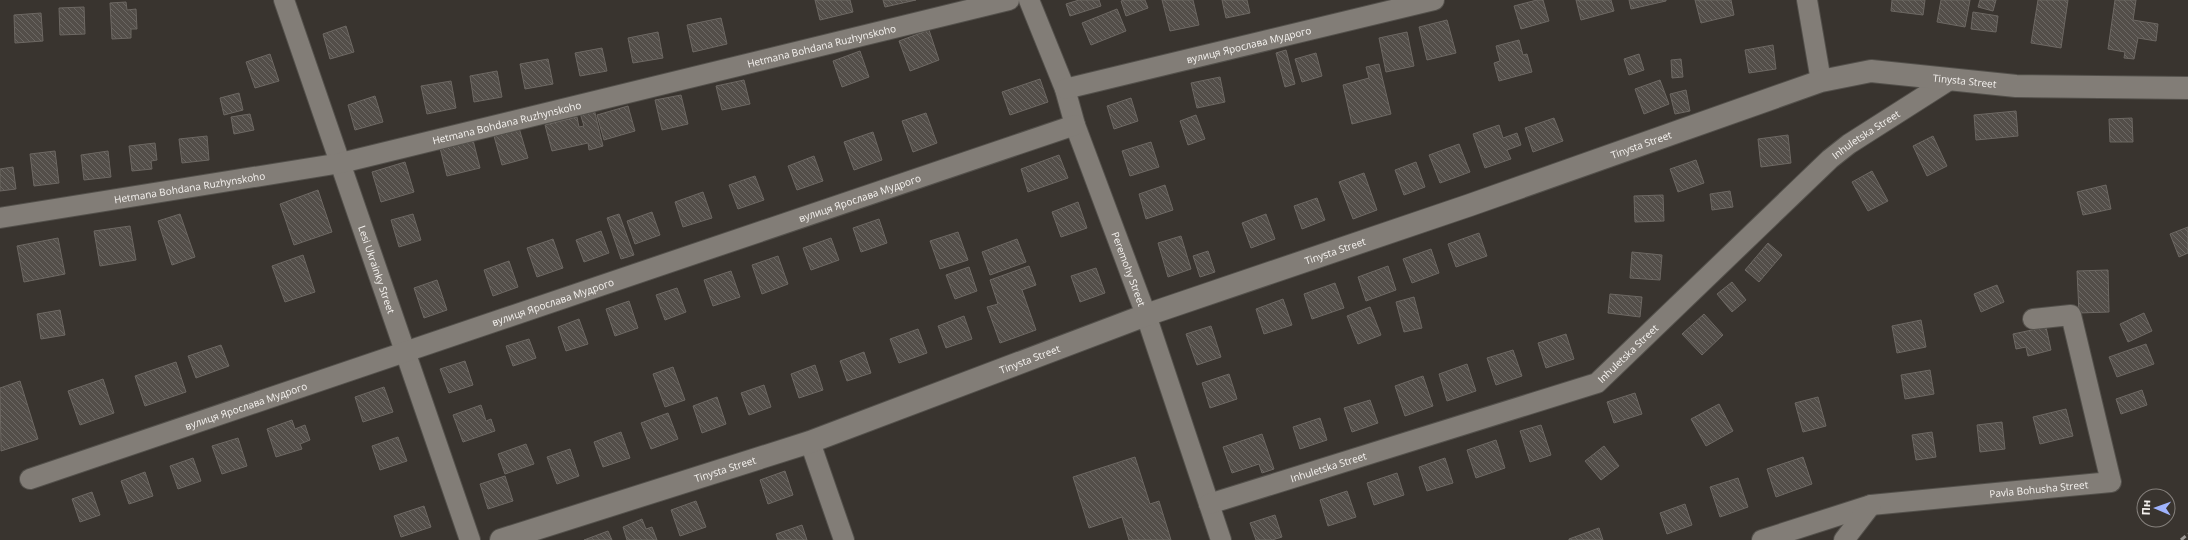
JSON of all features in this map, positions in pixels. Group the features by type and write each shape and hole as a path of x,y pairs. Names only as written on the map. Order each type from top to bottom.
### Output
{"street":[{"name":"Lesi Ukrainky Street","path":"284,0 470,540"},
{"name":"Hetmana Bohdana Ruzhynskoho","path":"0,218 341,163 1009,0"},
{"name":"Peremohy Street","path":"1029,0 1064,89 1075,125 1146,315 1221,540"},
{"name":"вулиця Ярослава Мудрого","path":"1064,89 1434,0"},
{"path":"1807,0 1821,81"},
{"name":"Tinysta Street","path":"501,540 810,442 1146,315 1470,206 1821,81 1871,72 2016,86 2188,88"},
{"name":"Inhuletska Street","path":"1209,504 1597,383 1830,159 1850,144 1951,79"},
{"name":"вулиця Ярослава Мудрого","path":"30,479 406,353 1075,125"},
{"name":"Pavla Bohusha Street","path":"1762,540 1871,505 2111,482 2071,315 2033,319"},
{"path":"810,442 844,540"},
{"path":"1844,540 1871,505"}],"building":[{"path":"815,0 850,0 853,12 820,20"},
{"path":"883,0 916,0 885,7"},
{"path":"1079,0 1099,0 1101,6 1070,16 1066,4"},
{"path":"1145,0 1148,8 1126,16 1121,1"},
{"path":"1162,0 1193,0 1199,25 1170,31"},
{"path":"1222,0 1247,0 1250,13 1226,18"},
{"path":"1537,0 1543,0 1549,21 1521,29 1514,6"},
{"path":"1576,0 1611,0 1614,11 1581,20"},
{"path":"1629,0 1666,0 1666,1 1631,9"},
{"path":"1695,0 1731,0 1734,15 1701,23"},
{"path":"1892,0 1925,0 1923,15 1891,11"},
{"path":"1941,0 1970,0 1965,27 1937,22"},
{"path":"1980,0 1996,0 1993,11 1978,7"},
{"path":"2038,0 2068,0 2061,48 2031,43"},
{"path":"2115,0 2136,0 2133,20 2158,24 2156,41 2138,38 2134,59 2124,58 2125,52 2108,49"},
{"path":"126,2 127,10 136,9 137,29 131,29 131,38 112,39 110,3"},
{"path":"84,7 85,34 60,35 59,8"},
{"path":"1117,9 1126,31 1091,45 1082,23"},
{"path":"1973,12 1998,16 1996,32 1971,29"},
{"path":"41,13 43,41 15,43 14,15"},
{"path":"721,18 727,44 693,52 687,25"},
{"path":"1447,20 1456,53 1427,60 1419,27"},
{"path":"346,26 354,52 330,59 323,34"},
{"path":"929,30 939,60 910,71 899,41"},
{"path":"658,32 663,58 633,63 628,38"},
{"path":"1407,32 1414,66 1386,72 1379,38"},
{"path":"1519,40 1523,55 1527,54 1532,72 1499,81 1494,63 1500,61 1496,46"},
{"path":"1773,45 1776,69 1749,73 1745,50"},
{"path":"602,48 607,71 580,76 575,53"},
{"path":"1286,50 1295,84 1285,87 1276,53"},
{"path":"860,51 869,77 842,87 833,61"},
{"path":"1316,53 1322,76 1302,82 1295,59"},
{"path":"270,54 279,81 255,88 246,62"},
{"path":"1639,54 1644,70 1629,75 1624,59"},
{"path":"548,59 553,84 525,89 520,64"},
{"path":"1681,59 1683,77 1672,78 1671,60"},
{"path":"1379,64 1391,114 1352,124 1343,85 1369,78 1366,67"},
{"path":"497,71 502,97 474,102 470,76"},
{"path":"1220,77 1225,102 1197,108 1191,83"},
{"path":"1040,79 1048,102 1010,115 1002,92"},
{"path":"744,80 750,104 722,110 716,86"},
{"path":"1660,80 1669,104 1644,114 1635,89"},
{"path":"451,81 456,108 427,114 421,86"},
{"path":"1686,90 1690,111 1675,114 1670,94"},
{"path":"239,93 243,110 224,115 220,98"},
{"path":"681,95 688,124 662,130 655,100"},
{"path":"375,96 383,122 355,130 348,105"},
{"path":"1131,98 1138,121 1114,129 1107,106"},
{"path":"628,106 635,131 604,140 597,115"},
{"path":"594,109 603,146 589,150 588,143 552,151 545,125 577,117 579,127 584,126 580,113"},
{"path":"2016,111 2018,136 1976,140 1974,115"},
{"path":"926,113 937,143 913,152 902,121"},
{"path":"250,114 254,130 234,134 231,117"},
{"path":"1196,115 1205,139 1188,145 1180,121"},
{"path":"1554,118 1563,141 1533,152 1525,128"},
{"path":"2132,118 2133,142 2110,142 2109,119"},
{"path":"1499,125 1503,138 1517,133 1521,145 1507,150 1511,159 1485,168 1473,134"},
{"path":"519,128 528,158 502,165 494,136"},
{"path":"873,132 882,160 854,170 844,142"},
{"path":"1788,135 1791,163 1761,167 1758,139"},
{"path":"207,136 209,160 182,163 179,139"},
{"path":"1933,136 1947,166 1927,176 1913,146"},
{"path":"473,140 480,168 447,176 440,148"},
{"path":"1151,142 1159,167 1130,176 1122,151"},
{"path":"155,143 157,160 151,161 152,169 132,171 129,146"},
{"path":"1459,144 1470,172 1440,183 1429,155"},
{"path":"55,151 59,183 34,186 30,154"},
{"path":"108,151 111,177 84,180 81,155"},
{"path":"1059,155 1068,178 1028,192 1021,169"},
{"path":"814,156 823,181 797,190 788,166"},
{"path":"1696,160 1704,183 1678,192 1670,169"},
{"path":"405,162 414,192 381,202 372,172"},
{"path":"1416,162 1425,187 1404,195 1395,170"},
{"path":"13,167 16,189 0,191 0,169"},
{"path":"1872,171 1888,201 1868,211 1852,182"},
{"path":"1364,173 1377,210 1353,219 1339,182"},
{"path":"755,176 764,200 738,209 729,185"},
{"path":"1165,185 1173,210 1146,219 1139,194"},
{"path":"2106,185 2111,209 2083,215 2077,192"},
{"path":"318,190 332,232 294,245 280,204"},
{"path":"1730,191 1733,207 1712,210 1710,194"},
{"path":"703,192 712,218 683,227 675,202"},
{"path":"1663,195 1664,221 1635,222 1634,196"},
{"path":"1317,198 1325,220 1302,229 1294,206"},
{"path":"1078,202 1087,228 1061,237 1052,212"},
{"path":"652,212 660,235 635,244 627,221"},
{"path":"180,214 195,257 172,265 158,221"},
{"path":"413,214 421,240 399,247 391,220"},
{"path":"619,214 634,255 621,259 607,218"},
{"path":"1266,214 1275,239 1251,248 1242,223"},
{"path":"879,219 887,243 861,252 853,228"},
{"path":"130,226 136,260 100,266 94,231"},
{"path":"2188,227 2188,253 2179,257 2170,234"},
{"path":"601,231 609,253 584,262 576,240"},
{"path":"958,232 968,260 940,269 930,241"},
{"path":"1479,233 1487,256 1456,267 1448,244"},
{"path":"1181,236 1191,269 1168,277 1158,243"},
{"path":"58,238 65,274 24,282 17,246"},
{"path":"831,238 839,260 811,270 803,248"},
{"path":"553,239 563,268 537,277 527,248"},
{"path":"1017,239 1026,262 990,275 982,252"},
{"path":"1768,243 1782,255 1759,282 1745,270"},
{"path":"1431,249 1439,273 1412,283 1403,259"},
{"path":"1208,251 1215,272 1200,277 1193,256"},
{"path":"1632,252 1662,255 1660,280 1630,278"},
{"path":"303,255 315,292 285,302 272,266"},
{"path":"778,256 788,284 762,294 752,265"},
{"path":"509,261 518,287 493,296 484,270"},
{"path":"1029,266 1036,285 1022,290 1036,330 1000,343 987,307 998,304 990,280"},
{"path":"1388,266 1396,290 1366,301 1358,277"},
{"path":"969,267 977,291 955,299 946,275"},
{"path":"1096,268 1105,293 1080,302 1071,276"},
{"path":"2108,270 2109,312 2079,313 2077,271"},
{"path":"731,271 740,297 713,306 704,280"},
{"path":"437,280 447,310 424,318 414,288"},
{"path":"1732,282 1746,300 1732,312 1717,294"},
{"path":"1335,283 1344,308 1312,319 1304,294"},
{"path":"1997,285 2004,302 1981,312 1974,294"},
{"path":"677,288 686,312 665,320 656,295"},
{"path":"1610,294 1642,297 1640,317 1608,313"},
{"path":"1414,297 1422,328 1404,332 1396,302"},
{"path":"1283,299 1292,325 1264,334 1256,309"},
{"path":"629,301 638,328 615,336 606,309"},
{"path":"1370,307 1381,335 1358,344 1347,316"},
{"path":"60,310 65,335 41,339 37,314"},
{"path":"2144,313 2152,331 2128,342 2120,324"},
{"path":"1704,314 1723,335 1702,355 1682,334"},
{"path":"964,316 972,339 946,348 938,326"},
{"path":"579,319 588,344 566,351 558,327"},
{"path":"1921,320 1926,347 1897,353 1892,326"},
{"path":"1211,326 1221,357 1197,365 1186,334"},
{"path":"2046,327 2051,350 2028,356 2026,347 2016,349 2013,334"},
{"path":"918,329 927,353 899,363 890,339"},
{"path":"1566,334 1574,359 1546,368 1538,343"},
{"path":"529,339 536,358 513,366 506,346"},
{"path":"2146,344 2154,364 2117,377 2109,357"},
{"path":"221,345 229,366 196,378 188,356"},
{"path":"1513,350 1522,376 1496,385 1487,358"},
{"path":"864,352 871,373 847,381 840,361"},
{"path":"465,361 473,385 449,393 440,369"},
{"path":"176,362 186,392 145,406 135,376"},
{"path":"1467,364 1476,391 1447,401 1439,374"},
{"path":"815,365 823,390 799,398 791,374"},
{"path":"673,367 685,400 665,407 653,374"},
{"path":"1930,370 1934,394 1905,399 1901,375"},
{"path":"1229,374 1237,399 1210,408 1202,383"},
{"path":"1423,376 1433,406 1405,416 1395,386"},
{"path":"103,379 114,413 80,425 68,391"},
{"path":"20,381 38,439 1,451 0,388"},
{"path":"764,385 771,407 749,415 741,393"},
{"path":"384,387 393,412 363,422 355,397"},
{"path":"2142,390 2147,405 2121,414 2116,399"},
{"path":"1635,393 1642,414 1614,423 1607,402"},
{"path":"717,397 726,424 702,433 693,406"},
{"path":"1818,397 1826,426 1803,432 1795,403"},
{"path":"1370,400 1378,423 1352,432 1344,408"},
{"path":"1719,404 1733,431 1706,446 1691,419"},
{"path":"481,405 486,421 491,419 495,431 463,442 453,415"},
{"path":"2066,409 2073,436 2040,444 2033,417"},
{"path":"668,413 678,439 651,449 641,423"},
{"path":"1320,418 1327,440 1300,449 1293,427"},
{"path":"292,420 295,429 305,425 310,440 300,444 302,449 276,457 267,429"},
{"path":"2002,422 2005,449 1980,452 1977,425"},
{"path":"1541,425 1551,455 1530,462 1520,431"},
{"path":"621,432 630,458 603,467 594,442"},
{"path":"1932,432 1936,457 1916,460 1912,435"},
{"path":"1262,434 1274,469 1262,473 1259,464 1232,473 1223,447"},
{"path":"398,437 407,461 380,470 372,446"},
{"path":"238,438 247,466 222,474 212,446"},
{"path":"1496,440 1505,468 1476,478 1467,450"},
{"path":"526,444 534,464 505,474 498,454"},
{"path":"1604,446 1619,466 1601,480 1585,461"},
{"path":"570,449 579,476 557,484 547,457"},
{"path":"1135,457 1150,504 1159,501 1171,540 1129,540 1122,517 1089,528 1073,477"},
{"path":"1803,457 1812,484 1776,497 1767,469"},
{"path":"193,458 201,481 178,489 170,466"},
{"path":"1445,458 1453,483 1427,491 1419,467"},
{"path":"785,471 793,495 768,504 760,480"},
{"path":"145,472 153,496 129,504 121,481"},
{"path":"1397,473 1404,495 1374,505 1367,483"},
{"path":"505,476 513,501 488,509 480,484"},
{"path":"1738,478 1748,507 1720,517 1710,487"},
{"path":"1347,491 1356,517 1328,526 1320,500"},
{"path":"92,492 100,515 80,522 72,499"},
{"path":"696,501 706,527 680,536 671,510"},
{"path":"1685,504 1692,525 1667,534 1660,513"},
{"path":"424,506 431,527 401,537 394,516"},
{"path":"1275,515 1282,537 1272,540 1256,540 1250,523"},
{"path":"642,519 646,529 652,527 657,540 627,540 623,527"},
{"path":"802,525 807,540 778,540 776,534"},
{"path":"1599,528 1603,540 1569,540 1569,539"},
{"path":"608,531 612,540 584,540"}],"railway":[{"path":"2181,540 2188,534"}]}
